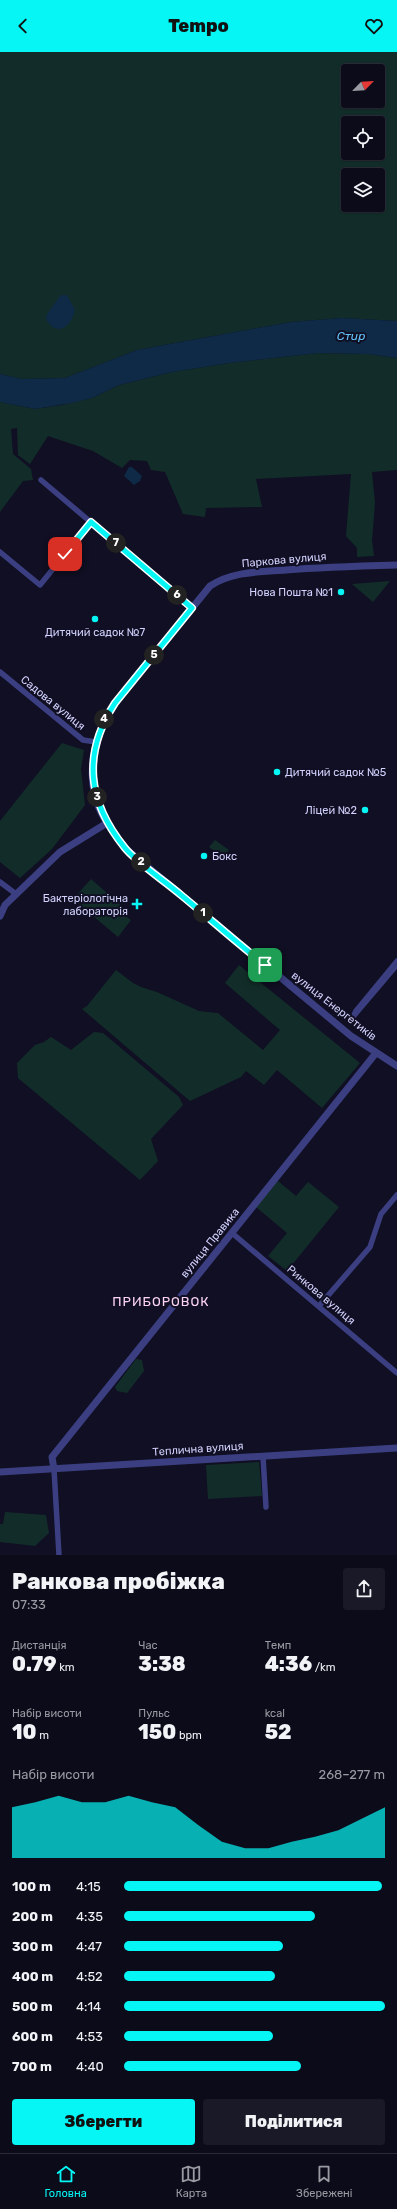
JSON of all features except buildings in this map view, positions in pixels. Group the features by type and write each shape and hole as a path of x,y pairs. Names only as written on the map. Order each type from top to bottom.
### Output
{"street":[{"path":"41,480 192,608"},
{"path":"0,552 40,585 91,522"},
{"name":"Паркова вулиця","path":"192,608 210,586 221,578 234,575 334,566 397,565"},
{"name":"вулиця Енергетиків","path":"192,608 115,703 104,719 96,742 93,759 94,781 98,806 126,849 351,1036 397,1066"},
{"name":"Садова вулиця","path":"0,672 83,740 96,742"},
{"path":"0,916 5,905 60,852 107,822"},
{"path":"0,882 16,894"},
{"path":"397,960 355,1011 351,1020 397,966"},
{"name":"вулиця Правика","path":"54,1468 52,1457 376,1053"},
{"path":"319,1306 370,1246 381,1214 397,1195"},
{"name":"Ринкова вулиця","path":"232,1234 397,1373"},
{"name":"Теплична вулиця","path":"0,1472 397,1448"},
{"path":"263,1456 266,1507"},
{"path":"54,1468 59,1555"}],"green space":[{"path":"0,52 397,52 397,321 342,318 291,322 137,350 65,378 22,379 0,374"},
{"path":"318,353 368,354 397,358 397,470 372,472 375,503 372,541 374,556 357,557 357,548 346,536 351,474 256,479 262,507 206,508 205,517 183,514 165,472 151,470 147,461 130,460 122,468 93,451 48,436 30,464 18,455 17,428 11,429 13,454 31,469 33,480 23,481 0,512 0,402 35,409 62,405 92,398 119,385 172,372 229,363"},
{"path":"390,581 373,602 352,584"},
{"path":"62,743 84,750 81,769 85,805 52,849 20,878 0,862 0,821"},
{"path":"215,840 229,850 223,858 209,847"},
{"path":"91,879 123,907 124,915 131,920 118,937 73,899"},
{"path":"239,965 360,1063 322,1108 277,1070 264,1085 246,1071 241,1077 190,1101 82,1009 87,1006 116,970 141,987 157,992 199,1011 218,1013 263,1050 280,1030 225,983"},
{"path":"94,1032 103,1033 179,1097 183,1105 151,1139 158,1161 140,1180 18,1078 17,1063 35,1045 44,1042 51,1037 71,1050"},
{"path":"278,1181 296,1196 308,1182 339,1207 287,1271 268,1256 287,1233 256,1207"},
{"path":"136,1359 142,1360 144,1371 127,1393 117,1391 115,1387"},
{"path":"259,1462 262,1496 208,1499 206,1465"},
{"path":"5,1512 46,1515 49,1533 35,1546 0,1542 0,1524 3,1524"}],"water":[{"path":"61,295 67,295 75,310 67,325 59,329 50,325 46,319 47,314"},
{"name":"Стир","path":"342,318 397,321 397,358 368,354 318,353 229,363 172,372 119,385 92,398 35,409 0,402 0,374 22,379 65,378 137,350 291,322"},
{"path":"129,467 132,467 142,476 140,481 134,485 124,476"}],"place":[{"name":"Нова Пошта №1","path":"341,592"},
{"name":"Дитячий садок №7","path":"95,619"},
{"name":"Дитячий садок №5","path":"277,772"},
{"name":"Ліцей №2","path":"365,810"},
{"name":"Бокс","path":"204,856"},
{"name":"Бактеріологічна лабораторія","path":"137,904"}],"district":[{"name":"ПРИБОРОВОК","path":"161,1301"}],"route":[{"path":"65,554 91,522 192,608 115,703 104,719 96,742 93,759 94,781 98,806 126,849 265,965"}]}
